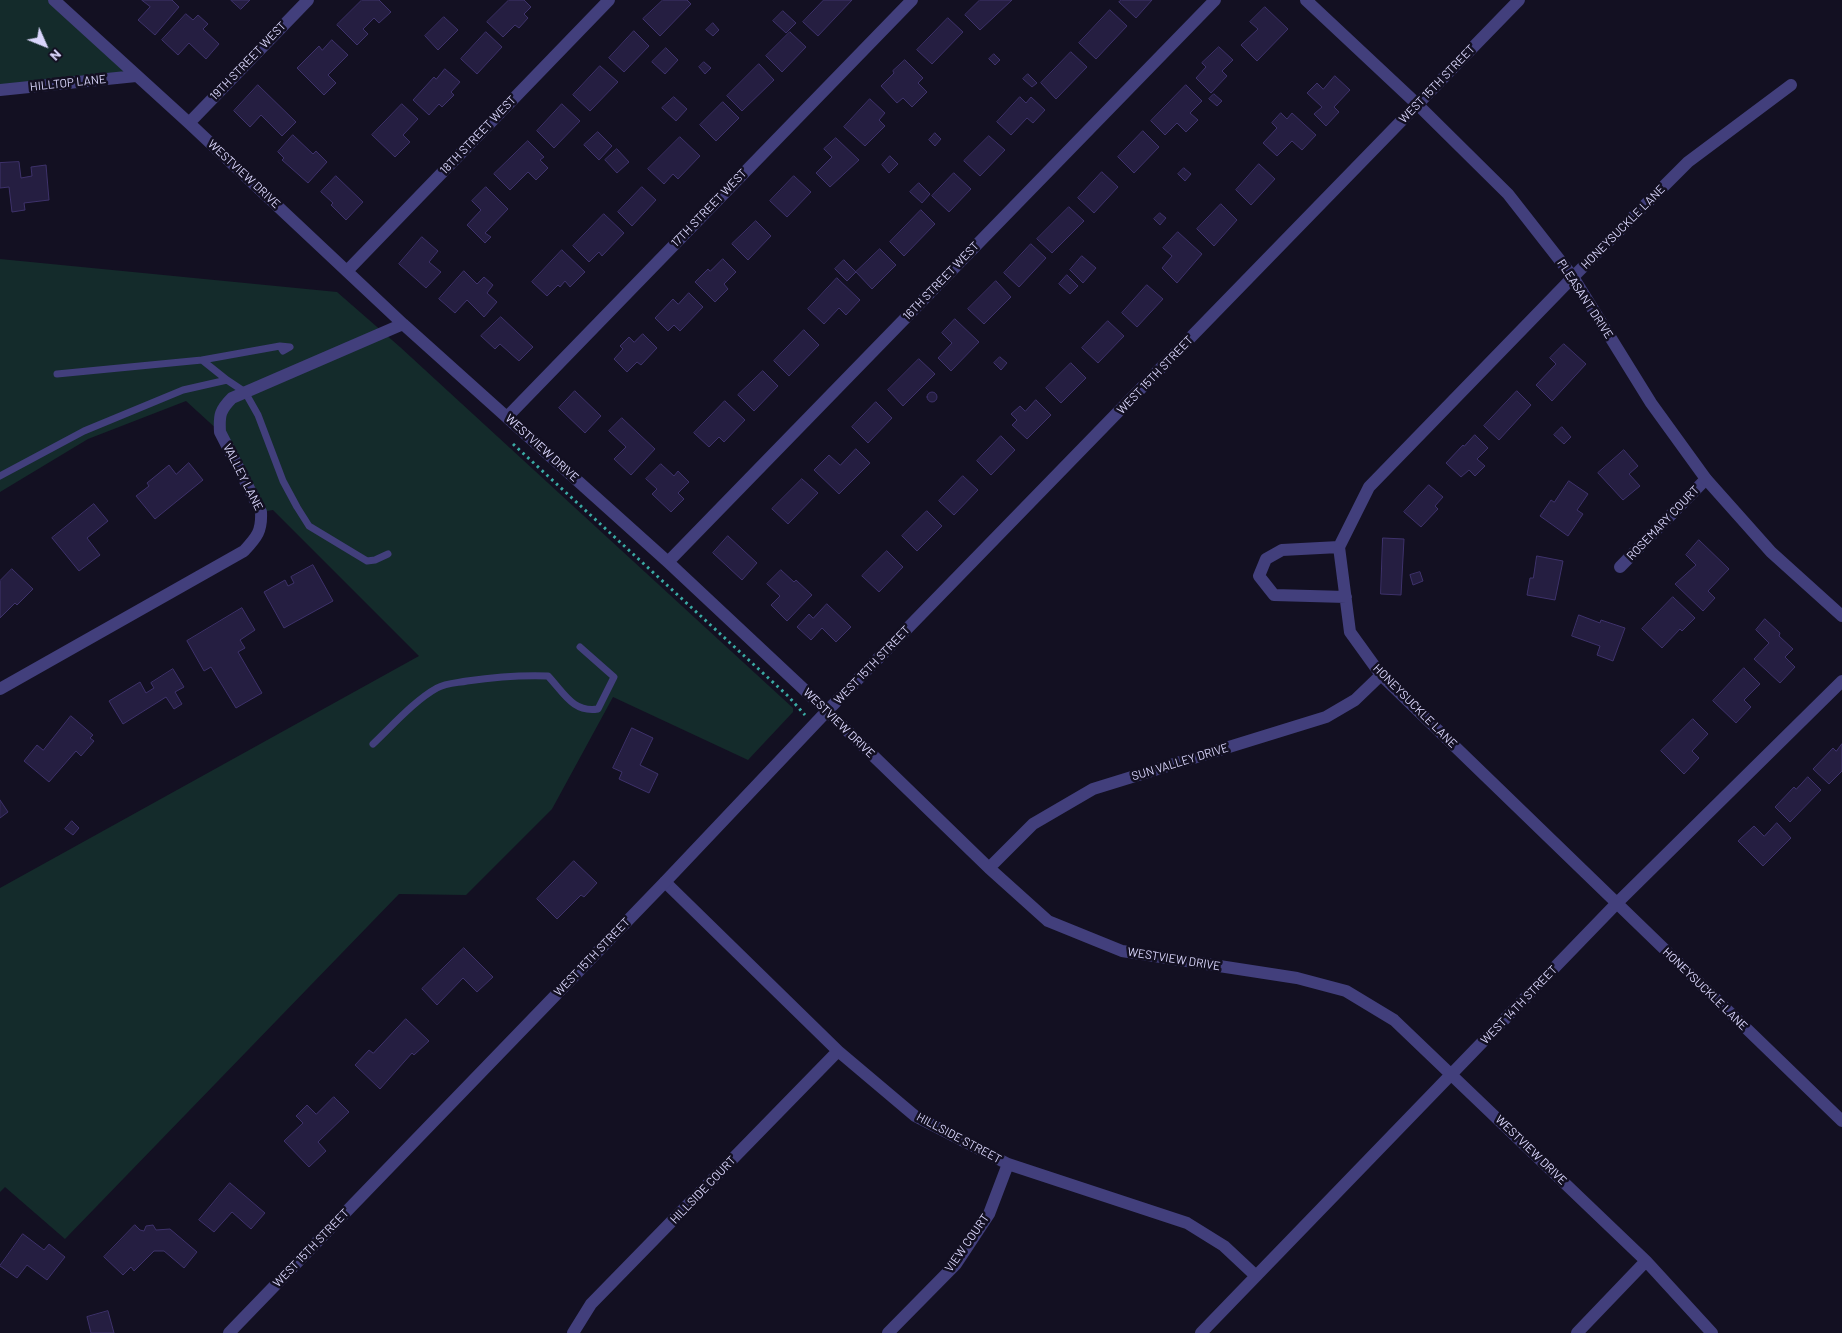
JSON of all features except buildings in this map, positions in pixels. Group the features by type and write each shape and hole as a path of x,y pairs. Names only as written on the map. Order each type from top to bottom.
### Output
{"street":[{"name":"WESTVIEW DRIVE","path":"54,0 189,122 348,270 403,324 668,562 827,711 989,868 1048,921 1122,951 1297,978 1346,991 1394,1020 1646,1261 1712,1333"},
{"name":"19TH STREET WEST","path":"189,122 308,0"},
{"name":"18TH STREET WEST","path":"348,270 610,0"},
{"name":"17TH STREET WEST","path":"507,417 912,0"},
{"name":"16TH STREET WEST","path":"668,562 1215,0"},
{"name":"PLEASANT DRIVE","path":"1306,0 1418,105 1508,194 1573,277 1651,404 1706,479 1771,552 1842,616"},
{"name":"WEST 15TH STREET","path":"229,1333 665,882 827,711 1519,0"},
{"name":"HILLTOP LANE","path":"0,90 136,76"},
{"name":"HONEYSUCKLE LANE","path":"1791,85 1688,162 1573,277 1369,488 1339,547 1350,632 1381,675 1842,1121"},
{"name":"VALLEY LANE","path":"0,689 244,551 256,539 262,525 262,512 220,432 219,418 223,407 232,398 245,392 403,324"},
{"name":"ROSEMARY COURT","path":"1620,567 1706,479"},
{"path":"1339,547 1282,550 1266,559 1259,576 1274,595 1346,596"},
{"name":"SUN VALLEY DRIVE","path":"989,868 1033,824 1093,789 1326,717 1355,700 1381,675"},
{"name":"WEST 14TH STREET","path":"1201,1333 1617,903 1842,681"},
{"name":"HILLSIDE STREET","path":"665,882 838,1051 915,1116 1008,1164 1187,1223 1224,1246 1256,1276"},
{"name":"HILLSIDE COURT","path":"573,1333 592,1304 838,1051"},
{"name":"VIEW COURT","path":"888,1333 956,1264 988,1214 1008,1164"},
{"path":"1577,1333 1646,1261"}],"lane":[{"path":"57,374 202,360 280,346"},
{"path":"202,360 245,392 258,415 284,481 309,526 367,560 375,560 388,554"},
{"path":"0,476 84,430 183,390 227,380"},
{"path":"373,744 419,702 444,684 501,677 548,676 581,709 598,709 614,677 580,647"}],"path":[{"path":"510,441 788,696 814,725"}],"green space":[{"path":"0,0 54,0 136,76 0,90"},
{"path":"0,259 337,292 400,347 793,708 793,712 748,760 613,697 552,809 466,895 399,894 65,1239 5,1187 0,1192 0,888 419,656 273,510 261,512 220,432 186,401 88,439 0,492"}]}
